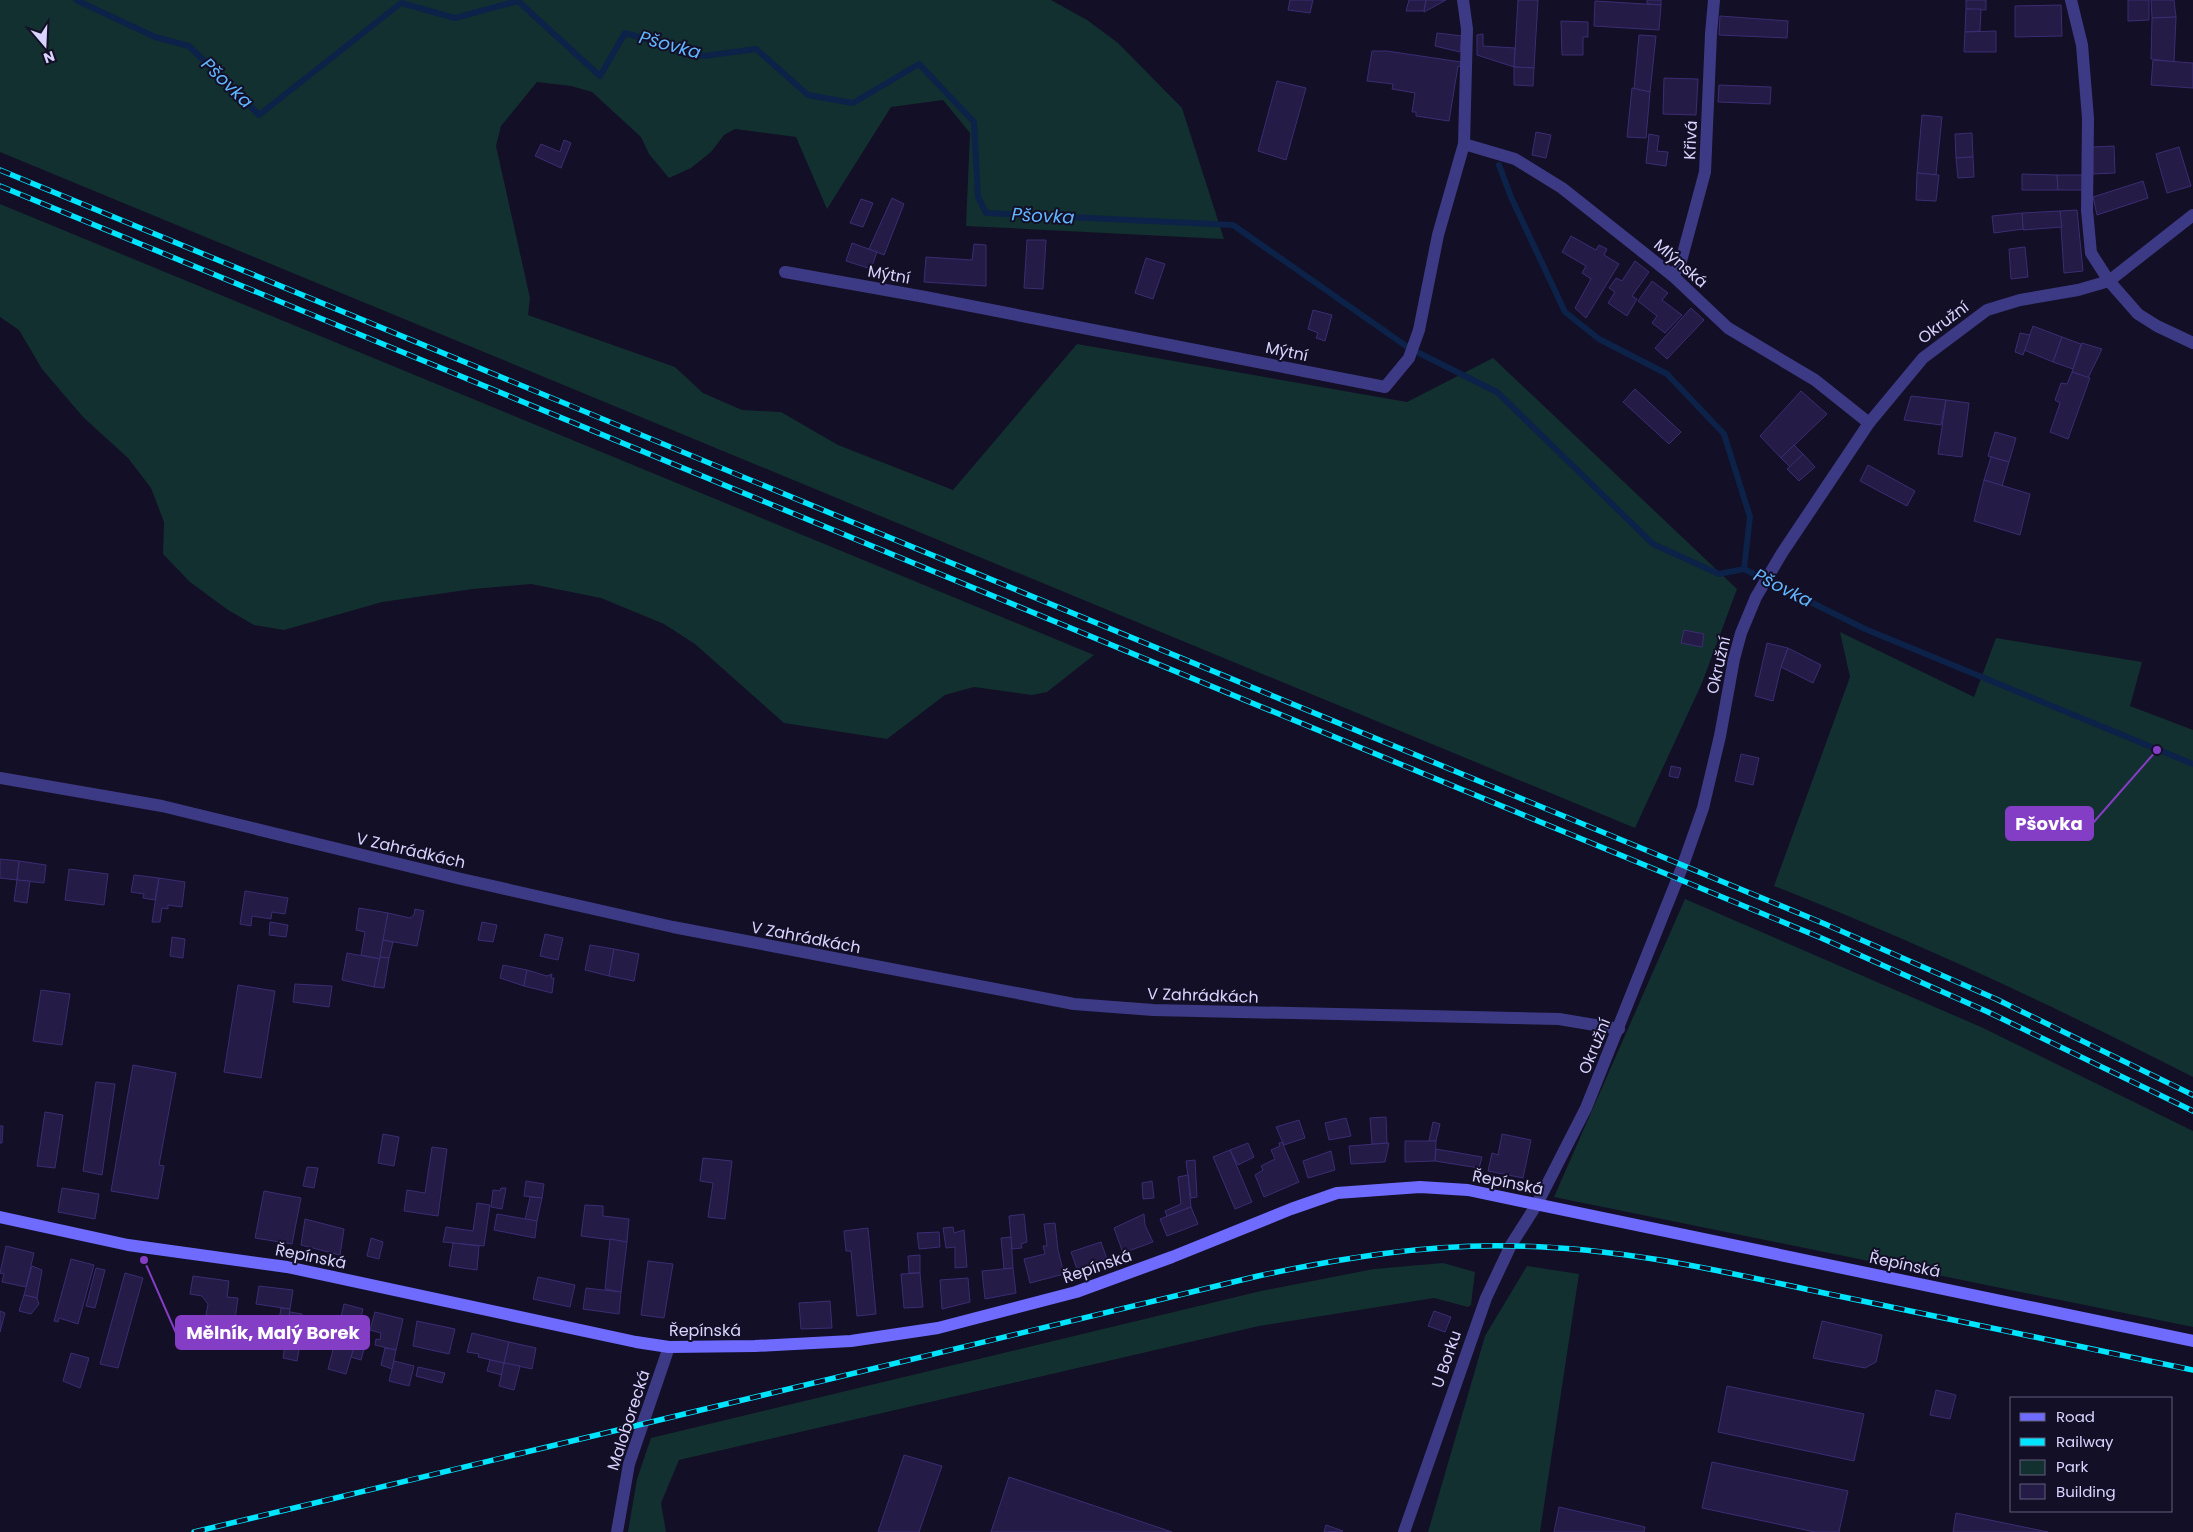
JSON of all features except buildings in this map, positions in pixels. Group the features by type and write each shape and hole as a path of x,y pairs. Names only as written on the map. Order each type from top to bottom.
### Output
{"street":[{"name":"Mýtní","path":"785,272 926,297 1385,387 1410,358 1419,330 1438,234 1464,144 1467,29 1462,0"},
{"name":"Křivá","path":"1673,276 1681,261 1705,172 1714,0"},
{"path":"2072,0 2082,45 2088,118 2087,210 2091,253 2109,281 2138,314 2157,326 2193,343"},
{"name":"Mlýnská","path":"1464,144 1515,160 1562,188 1673,276 1728,328 1815,380 1869,422"},
{"name":"Okružní","path":"1537,1204 1586,1108 1684,865 1703,808 1720,736 1734,659 1756,597 1869,422 1923,358 1987,310 2020,300 2078,290 2109,281 2193,215"},
{"name":"V Zahrádkách","path":"0,778 162,806 457,878 673,927 1074,1004 1172,1010 1559,1020 1619,1029"},
{"name":"Řepínská","path":"0,1217 128,1245 287,1267 668,1347 701,1348 851,1341 938,1328 1076,1292 1172,1257 1290,1209 1337,1193 1420,1187 1468,1190 2193,1341"},
{"name":"U Borku","path":"1404,1532 1486,1298 1512,1246 1537,1204"},
{"name":"Maloborecká","path":"616,1532 629,1464 668,1347"}],"green space":[{"path":"0,0 1051,0 1087,20 1118,43 1182,108 1224,239 966,226 970,133 943,100 891,107 827,209 796,137 735,129 724,135 711,152 691,168 669,178 649,154 641,137 592,92 571,86 537,82 501,126 496,146 530,298 528,315 675,367 703,393 742,410 781,412 838,445 953,490 1077,344 1407,402 1493,358 1737,589 1702,683 1635,828 0,152"},
{"path":"0,204 1094,655 1047,692 1032,695 974,687 945,695 887,739 784,723 695,644 664,624 601,598 531,584 473,589 382,602 284,630 254,625 228,610 190,582 163,554 164,522 151,488 128,458 83,417 42,369 19,330 0,317"},
{"path":"1840,632 1974,697 1996,638 2142,662 2130,706 2193,730 2193,1077 1986,976 1774,886 1850,677"},
{"path":"1685,899 1981,1027 2193,1131 2193,1327 1554,1197"},
{"path":"1443,1263 1475,1272 1471,1305 1468,1307 1434,1298 1259,1326 679,1460 661,1503 666,1532 628,1532 637,1479 651,1438 1261,1291 1374,1269"},
{"path":"1527,1266 1579,1274 1540,1532 1428,1532 1485,1336"}],"waterway":[{"name":"Pšovka","path":"76,0 155,37 189,46 259,115 401,3 455,18 518,1 600,76 625,33 704,56 756,49 808,95 853,103 919,64 974,122 978,197 986,213 1233,225 1406,346"},
{"path":"1499,165 1511,197 1565,312 1599,339 1667,374 1724,434 1750,517 1744,569"},
{"name":"Pšovka","path":"1419,353 1497,392 1653,544 1719,574 1744,569 1865,629 2193,764"}],"railway":[{"path":"0,170 1825,924 1996,999 2193,1095"},
{"path":"0,186 1819,937 1988,1012 2193,1111"},
{"path":"194,1532 1258,1276 1353,1258 1448,1247 1552,1247 1669,1262 2193,1370"}],"place":[{"name":"Pšovka","path":"2157,750"},
{"name":"Mělník, Malý Borek","path":"144,1260"}]}
